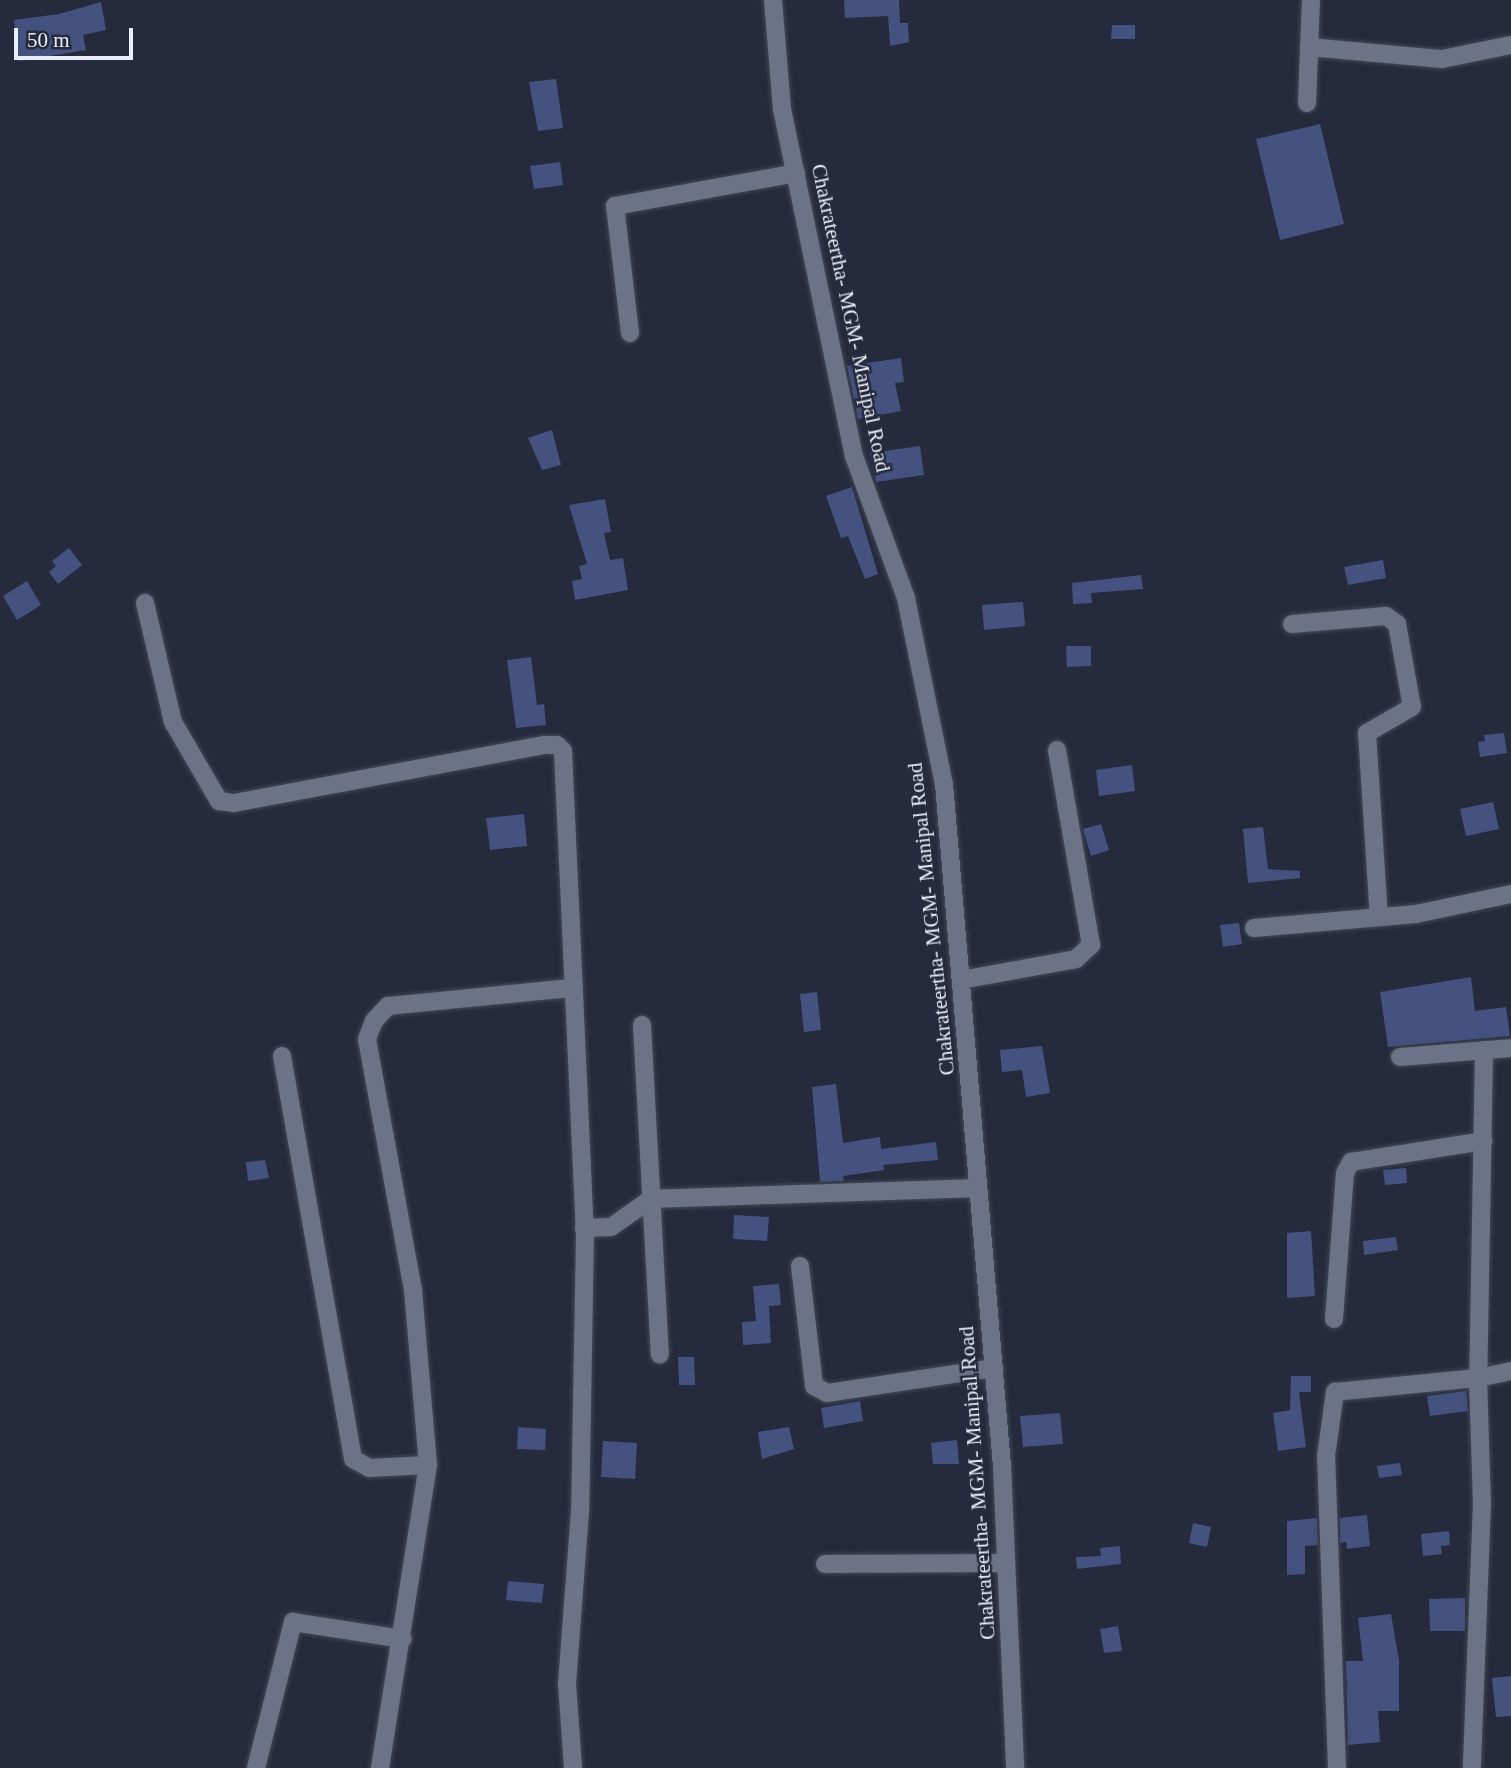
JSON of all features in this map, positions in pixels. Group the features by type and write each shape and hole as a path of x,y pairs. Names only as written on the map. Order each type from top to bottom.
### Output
{"street":[{"name":"Chakrateertha- MGM- Manipal Road","path":"773,0 782,109 854,456 906,598 944,784 994,1368 1015,1768"},
{"path":"1307,103 1311,0"},
{"path":"1309,47 1442,59 1511,45"},
{"path":"630,333 615,206 796,173"},
{"path":"145,603 173,722 219,801 234,803 557,745 563,751 584,1228 580,1511 568,1684 573,1768"},
{"path":"1292,624 1386,616 1397,624 1412,707 1367,733 1379,917"},
{"path":"961,980 1076,958 1091,945 1056,750"},
{"path":"1254,928 1379,917 1511,894"},
{"path":"380,1768 403,1639 428,1465 413,1290 367,1039 374,1021 388,1006 572,988"},
{"path":"642,1025 660,1355"},
{"path":"1400,1057 1511,1048"},
{"path":"1472,1768 1482,1503 1478,1378 1485,1050"},
{"path":"282,1056 353,1459 369,1468 428,1465"},
{"path":"1334,1319 1345,1172 1351,1162 1483,1141"},
{"path":"584,1228 611,1227 652,1199 978,1188"},
{"path":"800,1266 814,1386 827,1393 994,1368"},
{"path":"1337,1768 1326,1455 1335,1392 1478,1378 1511,1371"},
{"path":"825,1564 1006,1563"},
{"path":"256,1768 293,1622 403,1639"}],"building":[{"path":"844,0 899,0 900,23 908,23 909,42 890,46 888,16 845,18"},
{"path":"101,2 106,30 83,35 86,50 19,61 14,20 59,14"},
{"path":"1112,25 1135,25 1135,39 1111,39"},
{"path":"556,79 563,128 538,131 529,82"},
{"path":"1320,124 1344,224 1280,240 1256,139"},
{"path":"560,162 563,185 534,189 530,166"},
{"path":"901,358 904,382 895,383 901,411 858,419 847,366"},
{"path":"552,430 561,465 542,470 528,438"},
{"path":"920,446 924,475 876,482 870,453"},
{"path":"852,487 878,574 865,579 848,536 841,538 826,496"},
{"path":"605,499 611,532 604,533 610,560 623,558 628,590 575,600 572,581 582,579 579,566 587,564 569,505"},
{"path":"69,548 82,565 58,584 49,572 56,566 52,561"},
{"path":"1383,560 1386,578 1348,585 1344,567"},
{"path":"1141,575 1143,589 1091,593 1092,603 1073,604 1072,583"},
{"path":"27,581 41,605 17,620 3,596"},
{"path":"1023,602 1025,626 984,630 982,605"},
{"path":"1066,646 1091,646 1091,666 1067,667"},
{"path":"531,657 537,705 544,704 546,725 516,728 507,660"},
{"path":"1504,733 1507,753 1480,757 1478,742 1485,741 1484,735"},
{"path":"1132,765 1135,791 1099,796 1096,770"},
{"path":"1493,802 1499,829 1466,836 1460,809"},
{"path":"524,814 527,846 490,850 486,818"},
{"path":"1101,824 1109,850 1091,856 1083,829"},
{"path":"1263,827 1268,869 1300,871 1300,878 1248,883 1243,829"},
{"path":"1239,923 1242,944 1223,947 1220,925"},
{"path":"1471,977 1475,1011 1506,1007 1510,1036 1388,1047 1380,992"},
{"path":"817,992 821,1030 804,1032 800,994"},
{"path":"1042,1046 1050,1093 1026,1097 1022,1070 1002,1072 1000,1050"},
{"path":"836,1084 843,1143 880,1137 881,1149 936,1142 938,1160 883,1165 884,1170 843,1176 844,1181 820,1182 812,1087"},
{"path":"265,1160 269,1178 248,1181 246,1162"},
{"path":"1406,1168 1407,1183 1385,1185 1383,1170"},
{"path":"734,1215 769,1217 767,1241 733,1239"},
{"path":"1311,1231 1315,1296 1287,1298 1287,1233"},
{"path":"1396,1237 1398,1250 1364,1255 1363,1241"},
{"path":"779,1284 781,1305 769,1306 771,1343 743,1345 742,1322 756,1321 753,1286"},
{"path":"678,1357 694,1357 695,1385 679,1385"},
{"path":"1291,1376 1311,1376 1311,1392 1299,1392 1306,1447 1278,1451 1273,1413 1290,1410"},
{"path":"1466,1391 1468,1411 1430,1416 1427,1396"},
{"path":"860,1401 863,1421 824,1428 821,1408"},
{"path":"1060,1413 1063,1444 1023,1447 1020,1416"},
{"path":"518,1427 546,1429 545,1450 517,1449"},
{"path":"789,1427 794,1449 762,1459 758,1432"},
{"path":"957,1440 959,1464 933,1464 931,1443"},
{"path":"603,1441 637,1443 635,1479 601,1477"},
{"path":"1400,1463 1402,1475 1379,1478 1377,1466"},
{"path":"1367,1515 1370,1546 1347,1549 1346,1542 1340,1543 1340,1518"},
{"path":"1317,1518 1318,1545 1305,1546 1305,1574 1287,1575 1287,1521"},
{"path":"1193,1523 1211,1527 1207,1547 1189,1543"},
{"path":"1449,1531 1450,1545 1441,1546 1442,1554 1423,1556 1421,1534"},
{"path":"1120,1546 1121,1564 1077,1569 1076,1557 1101,1556 1100,1548"},
{"path":"508,1581 544,1584 542,1603 506,1600"},
{"path":"1465,1598 1465,1631 1430,1631 1429,1599"},
{"path":"1391,1614 1399,1660 1399,1711 1378,1711 1380,1742 1348,1745 1346,1661 1363,1661 1358,1618"},
{"path":"1118,1626 1122,1651 1104,1653 1100,1629"},
{"path":"1511,1676 1511,1716 1496,1717 1492,1678"}]}
